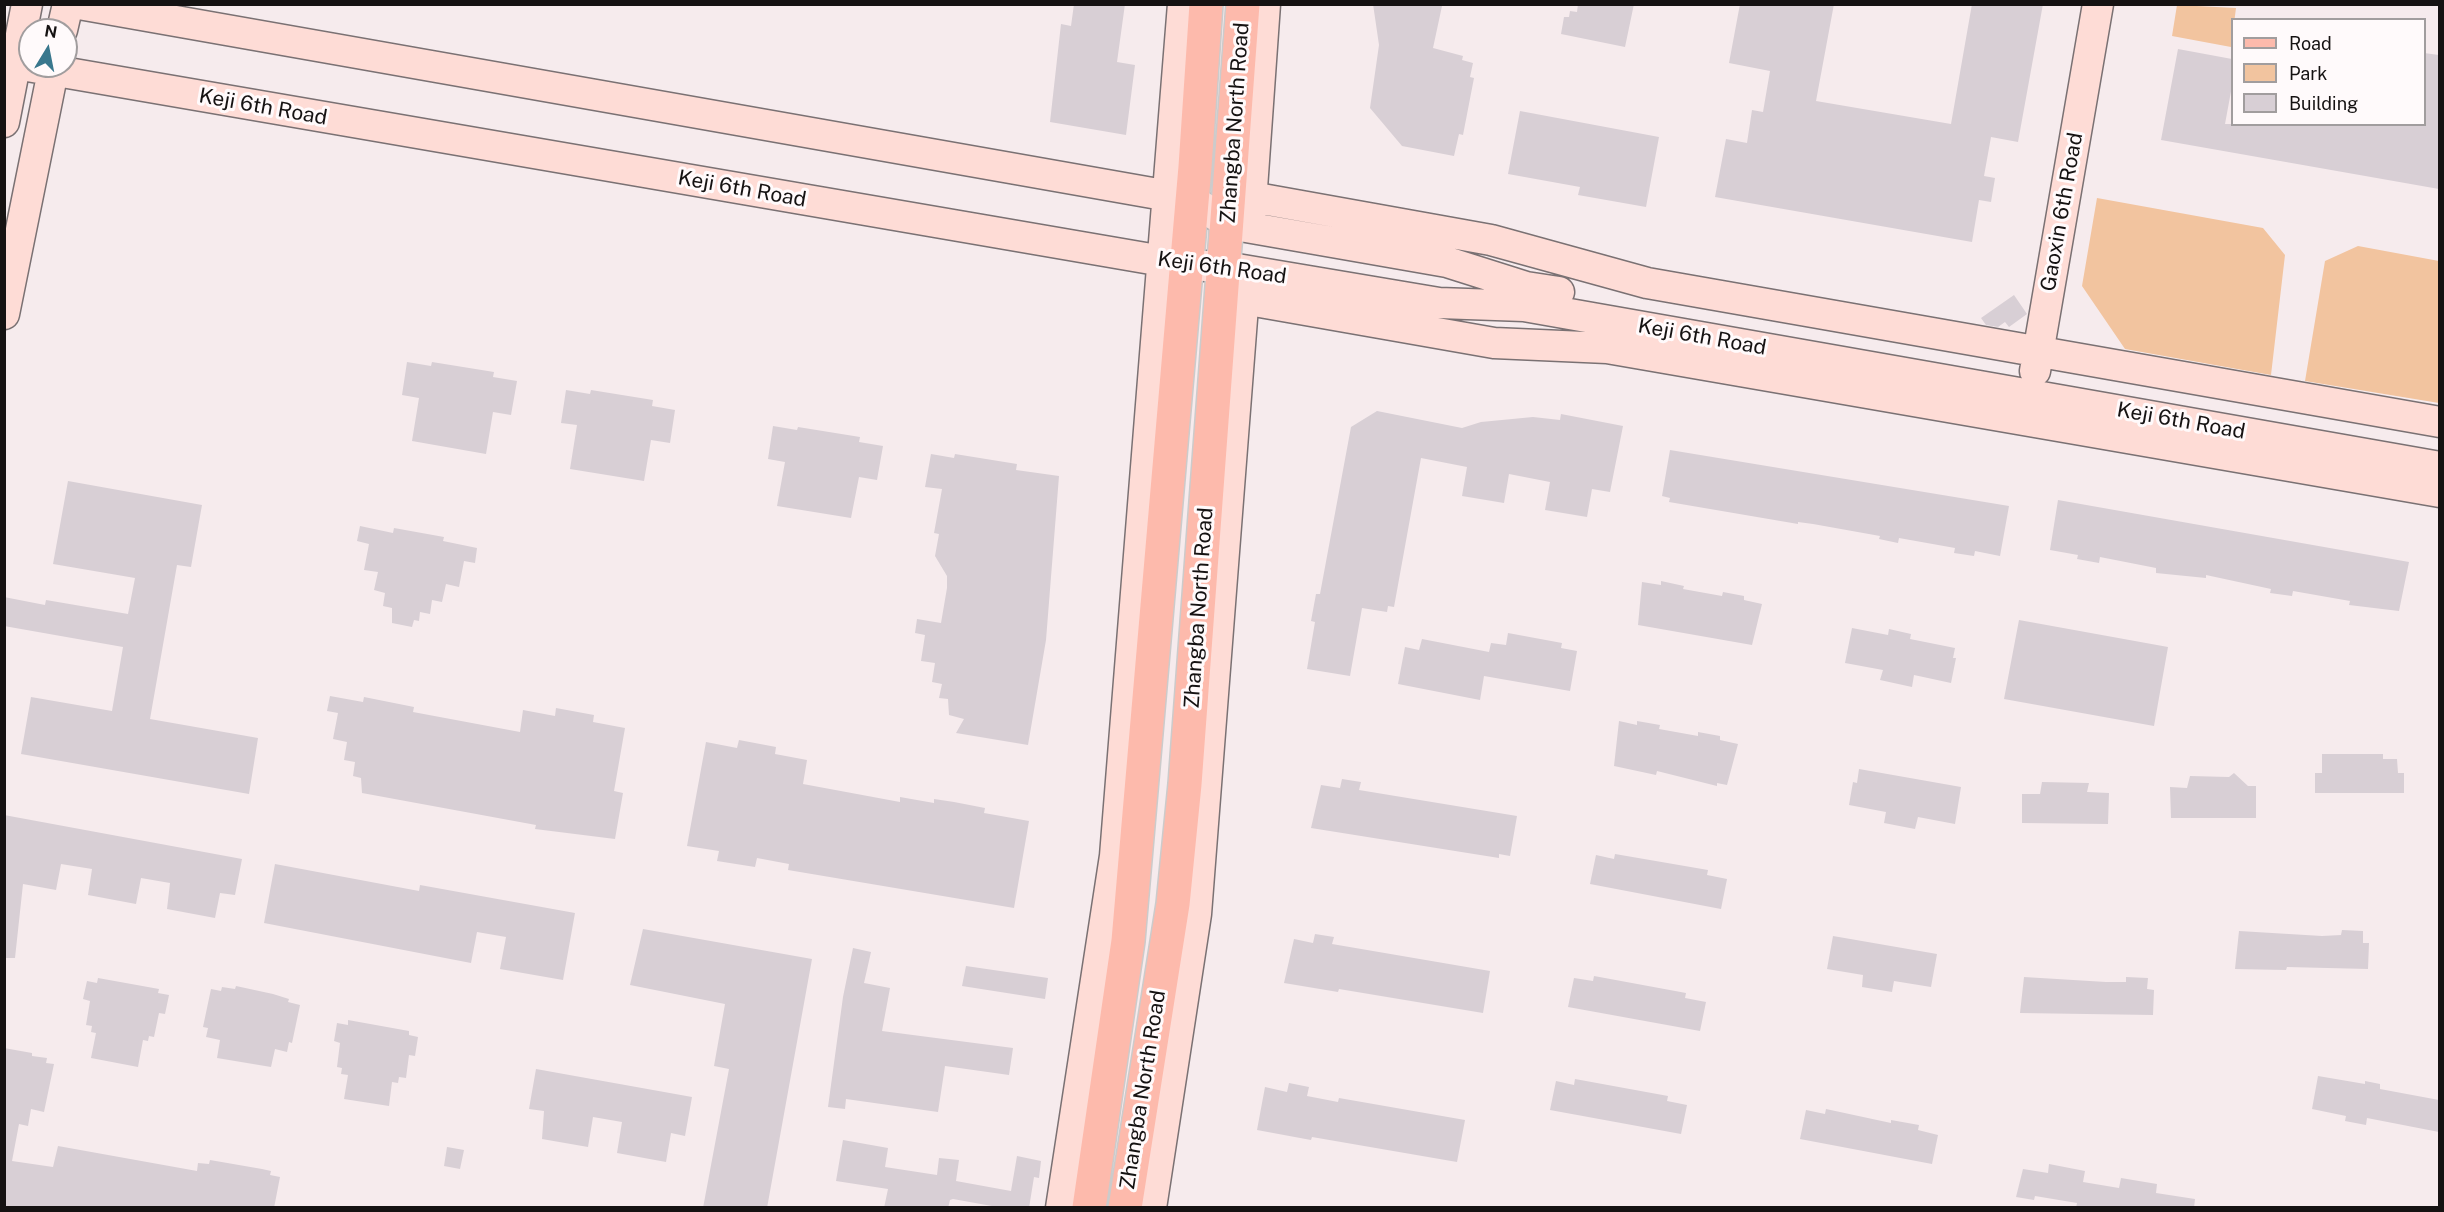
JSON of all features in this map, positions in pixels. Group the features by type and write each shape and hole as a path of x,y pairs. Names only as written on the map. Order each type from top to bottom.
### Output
{"main road":[{"path":"4,122 10,63 27,4"},
{"name":"Keji 6th Road","path":"79,4 1180,198 1239,226 1447,262 1526,287 2439,466"},
{"path":"1180,198 1183,4"},
{"name":"Zhangba North Road","path":"1089,1208 1128,941 1180,198 1206,4"},
{"name":"Zhangba North Road","path":"1125,1208 1173,904 1238,278 1243,4"},
{"path":"1239,226 1251,197 1265,4"},
{"name":"Gaoxin 6th Road","path":"2032,385 2098,4"},
{"name":"Keji 6th Road","path":"78,72 1175,263 1238,278 1439,303 1524,306 2439,446"},
{"path":"4,314 52,78"},
{"path":"1251,197 1491,240 2439,492"},
{"path":"1060,1208 1115,856 1175,263"},
{"path":"1150,1208 1196,914 1238,278"},
{"path":"2032,385 2439,422"}],"green space":[{"path":"2177,5 2236,8 2235,18 2231,18 2231,47 2172,36"},
{"path":"2097,198 2263,228 2285,255 2271,375 2125,349 2082,286"},
{"path":"2358,246 2439,261 2439,403 2305,381 2325,261"}],"building":[{"path":"1074,4 1125,4 1117,62 1135,65 1126,135 1050,122 1061,24 1071,26"},
{"path":"1373,4 1442,6 1433,48 1463,56 1462,60 1473,63 1470,77 1474,78 1463,135 1459,134 1454,156 1402,146 1370,108 1379,45"},
{"path":"1578,4 1634,4 1625,47 1561,34 1564,17 1569,17 1570,11 1577,12"},
{"path":"1740,4 1834,4 1816,101 1951,124 1972,4 2043,4 2018,142 1991,137 1984,176 1995,178 1991,202 1979,200 1972,242 1715,197 1726,139 1747,143 1752,110 1763,112 1770,71 1729,63"},
{"path":"2178,49 2231,59 2231,91 2225,124 2231,124 2231,126 2426,126 2426,53 2439,55 2439,189 2161,140"},
{"path":"1520,111 1659,137 1646,207 1578,195 1580,187 1508,174"},
{"path":"2014,295 2027,314 2009,327 2005,322 1998,327 1986,325 1981,318"},
{"path":"407,362 431,366 432,362 494,372 493,377 517,381 511,415 493,412 486,454 412,441 419,398 402,395"},
{"path":"566,390 590,394 591,390 653,400 652,406 675,410 670,443 651,440 644,481 570,469 577,425 561,423"},
{"path":"1377,411 1462,428 1481,422 1533,417 1560,420 1561,414 1623,426 1610,492 1592,489 1587,517 1545,510 1550,482 1509,474 1504,503 1462,496 1467,467 1421,458 1394,607 1388,606 1387,612 1362,608 1350,676 1307,669 1315,622 1311,621 1316,594 1320,594 1351,427"},
{"path":"773,426 797,430 798,427 860,437 859,442 883,446 877,480 859,477 851,518 777,506 785,462 768,459"},
{"path":"1670,450 2009,506 2000,556 1975,551 1974,556 1954,553 1955,548 1899,538 1898,543 1879,539 1880,536 1813,524 1798,522 1798,524 1669,502 1670,498 1662,496"},
{"path":"931,454 954,458 955,454 1017,464 1016,470 1059,476 1046,640 1028,745 956,733 964,719 949,715 948,699 939,698 942,684 932,682 935,663 921,661 925,635 915,633 917,619 941,623 947,588 947,576 935,556 939,534 934,533 942,489 925,487"},
{"path":"68,481 202,505 191,567 177,565 150,719 258,738 249,794 21,754 31,697 112,711 123,647 4,626 4,597 45,605 46,600 128,614 135,578 53,564"},
{"path":"2058,500 2409,562 2399,611 2349,605 2350,601 2293,591 2292,596 2270,593 2271,589 2206,575 2206,578 2156,573 2156,568 2100,557 2099,563 2077,559 2078,555 2050,550"},
{"path":"360,526 393,533 394,528 444,537 443,541 477,548 475,563 464,561 459,587 446,584 442,602 432,600 430,614 420,612 419,621 414,620 412,627 392,623 392,608 383,606 385,593 374,590 378,572 364,570 369,544 357,541"},
{"path":"1661,581 1684,586 1683,589 1722,596 1723,592 1744,596 1744,600 1762,604 1752,645 1638,625 1642,582 1661,585"},
{"path":"2019,620 2168,647 2154,726 2004,699"},
{"path":"1852,628 1888,635 1889,629 1911,634 1910,639 1955,648 1953,658 1956,658 1951,683 1914,675 1912,687 1880,680 1883,670 1845,663"},
{"path":"1508,633 1562,643 1561,648 1577,651 1570,691 1484,676 1480,700 1398,684 1405,647 1419,650 1422,639 1489,652 1491,643 1506,645"},
{"path":"330,696 363,702 364,697 414,707 413,712 520,732 523,710 555,716 556,708 594,715 593,722 625,728 614,791 623,793 615,839 535,829 536,825 362,793 361,778 353,776 355,762 344,760 347,742 333,739 338,713 327,711"},
{"path":"1619,721 1637,725 1637,721 1660,725 1659,729 1698,736 1698,732 1720,736 1720,740 1738,744 1727,785 1717,783 1717,786 1657,771 1656,775 1614,766"},
{"path":"739,740 776,747 775,754 807,760 803,784 900,802 900,797 934,803 934,799 954,802 985,808 984,813 1029,821 1014,908 788,870 789,864 757,858 755,867 717,861 719,851 687,846 706,742 737,748"},
{"path":"2322,754 2383,754 2383,759 2397,759 2398,773 2404,773 2404,793 2315,793 2315,773 2322,773"},
{"path":"1859,769 1961,787 1955,824 1918,817 1915,829 1884,823 1886,812 1849,805 1853,782 1857,783"},
{"path":"2234,773 2248,786 2256,786 2256,818 2171,818 2170,787 2187,788 2190,776 2229,777"},
{"path":"1342,779 1361,782 1359,790 1517,816 1510,856 1499,854 1499,858 1311,828 1321,785 1340,788"},
{"path":"2042,782 2089,783 2087,792 2109,793 2108,824 2022,823 2022,794 2040,794"},
{"path":"4,815 242,859 235,895 220,893 215,918 167,909 170,883 141,878 136,904 88,895 92,869 61,864 56,890 23,884 15,958 4,958"},
{"path":"1615,854 1708,870 1707,875 1727,879 1721,909 1590,884 1596,855 1614,859"},
{"path":"275,864 419,891 420,885 575,913 563,980 500,969 506,937 477,932 471,963 264,923"},
{"path":"643,929 812,959 767,1208 703,1208 729,1069 714,1066 725,1004 630,985"},
{"path":"2342,930 2363,931 2363,943 2369,943 2368,969 2287,967 2286,970 2235,969 2239,931 2322,936 2341,935"},
{"path":"1315,934 1334,937 1332,944 1490,971 1483,1013 1339,989 1338,992 1284,983 1294,939 1313,943"},
{"path":"1833,936 1937,954 1931,987 1894,981 1892,992 1862,987 1863,975 1827,969"},
{"path":"853,948 871,952 864,983 890,988 882,1031 1013,1048 1009,1075 945,1066 938,1112 846,1099 845,1109 828,1107 843,997"},
{"path":"966,966 1048,978 1045,999 962,986"},
{"path":"1594,976 1686,993 1685,998 1706,1002 1700,1031 1568,1007 1574,978 1593,981"},
{"path":"2024,977 2106,982 2126,982 2126,977 2148,978 2147,989 2154,990 2153,1015 2020,1013"},
{"path":"98,978 159,989 158,993 169,995 165,1014 159,1013 154,1037 149,1036 148,1041 143,1040 138,1067 91,1058 96,1033 91,1032 92,1026 86,1025 90,1001 83,999 87,981 97,983"},
{"path":"236,986 273,994 300,1005 292,1043 289,1042 287,1052 275,1049 271,1067 217,1058 220,1040 206,1037 208,1028 203,1027 211,989 221,991 222,987 235,989"},
{"path":"348,1020 409,1031 409,1035 418,1037 415,1056 409,1055 406,1078 399,1077 398,1083 392,1082 389,1106 344,1099 348,1075 341,1074 342,1068 337,1067 340,1043 334,1041 337,1023 348,1025"},
{"path":"4,1048 32,1053 32,1056 47,1058 46,1063 54,1064 44,1112 31,1109 28,1126 19,1124 12,1161 53,1167 58,1146 197,1171 198,1163 209,1164 210,1160 262,1169 271,1171 270,1175 280,1177 274,1208 4,1208"},
{"path":"536,1069 692,1097 685,1136 671,1133 666,1162 617,1153 622,1122 593,1117 588,1147 542,1139 544,1111 529,1109"},
{"path":"2318,1076 2365,1084 2365,1081 2380,1084 2380,1089 2439,1100 2439,1132 2367,1118 2366,1125 2345,1121 2346,1116 2312,1109"},
{"path":"1575,1079 1668,1096 1667,1101 1687,1105 1681,1134 1550,1110 1556,1081 1574,1085"},
{"path":"1289,1083 1309,1087 1307,1096 1338,1102 1339,1098 1465,1120 1457,1162 1257,1130 1265,1087 1287,1092"},
{"path":"1826,1109 1891,1123 1891,1120 1919,1125 1918,1130 1938,1135 1932,1164 1800,1139 1806,1110 1825,1114"},
{"path":"843,1140 888,1148 885,1167 937,1175 939,1158 959,1160 956,1181 1011,1191 1017,1156 1041,1161 1039,1178 1034,1177 1029,1208 1003,1208 953,1199 950,1200 948,1208 884,1208 888,1189 836,1181"},
{"path":"447,1147 464,1150 460,1169 444,1166"},
{"path":"2049,1164 2085,1171 2083,1182 2119,1188 2121,1178 2157,1184 2156,1193 2195,1199 2194,1208 2076,1208 2077,1203 2035,1196 2034,1200 2016,1197 2023,1169 2048,1173"}]}
